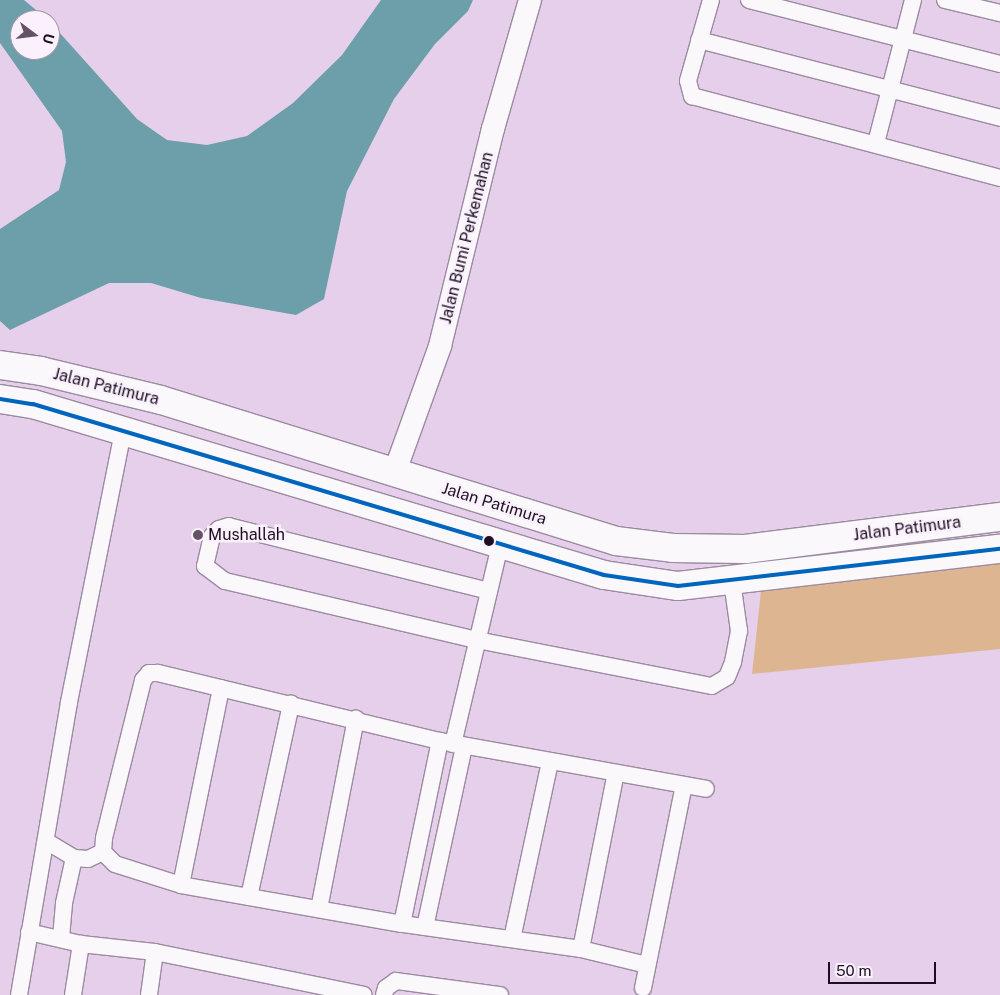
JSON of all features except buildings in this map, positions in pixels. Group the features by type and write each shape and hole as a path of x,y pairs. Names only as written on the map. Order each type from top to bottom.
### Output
{"highway":[{"name":"Jalan Patimura","path":"0,365 41,371 161,400 394,474 616,540 673,548 745,549 998,517"},
{"name":"Jalan Patimura","path":"0,399 32,404 604,575 678,586 1000,549"},
{"path":"998,517 1000,549"}],"street":[{"name":"Jalan Bumi Perkemahan","path":"394,474 440,346 494,129 530,0"},
{"path":"711,0 688,81 692,96 876,143 1000,178"},
{"path":"749,0 1000,64"},
{"path":"876,143 913,0"},
{"path":"945,0 1000,13"},
{"path":"699,40 1000,118"},
{"path":"19,995 84,621 123,431"},
{"path":"489,591 229,526 219,529 212,536 205,566 226,582 477,640 712,686 727,677 735,654 739,631 732,581"},
{"path":"402,924 452,744 500,545"},
{"path":"103,852 145,676 158,673 356,719 452,744 706,789"},
{"path":"181,885 221,688"},
{"path":"248,897 291,704"},
{"path":"318,909 356,719"},
{"path":"425,927 452,744"},
{"path":"512,939 550,761"},
{"path":"581,949 616,773"},
{"path":"643,988 684,785"},
{"path":"46,841 74,858 88,859 103,852"},
{"path":"103,852 115,864 181,885 402,924 581,949 647,965"},
{"path":"61,938 64,903 74,858"},
{"path":"29,932 81,944 155,952 364,995"},
{"path":"73,995 81,944"},
{"path":"148,995 155,952"},
{"path":"384,995 386,988 396,981 500,995"}],"shaded area":[{"path":"0,0 24,0 36,10 10,10 10,57 0,43"},
{"path":"381,0 473,0 468,11 435,44 394,99 347,191 324,299 296,315 201,298 151,283 109,283 10,330 0,321 0,229 59,190 66,162 62,131 12,60 60,60 60,33 137,119 167,140 207,145 247,136 293,103 342,55"},
{"path":"1000,557 1000,649 752,674 762,582"}],"transit line":[{"path":"0,399 33,404 604,575 678,586 1000,549"}],"place":[{"name":"Mushallah","path":"198,535"}]}
